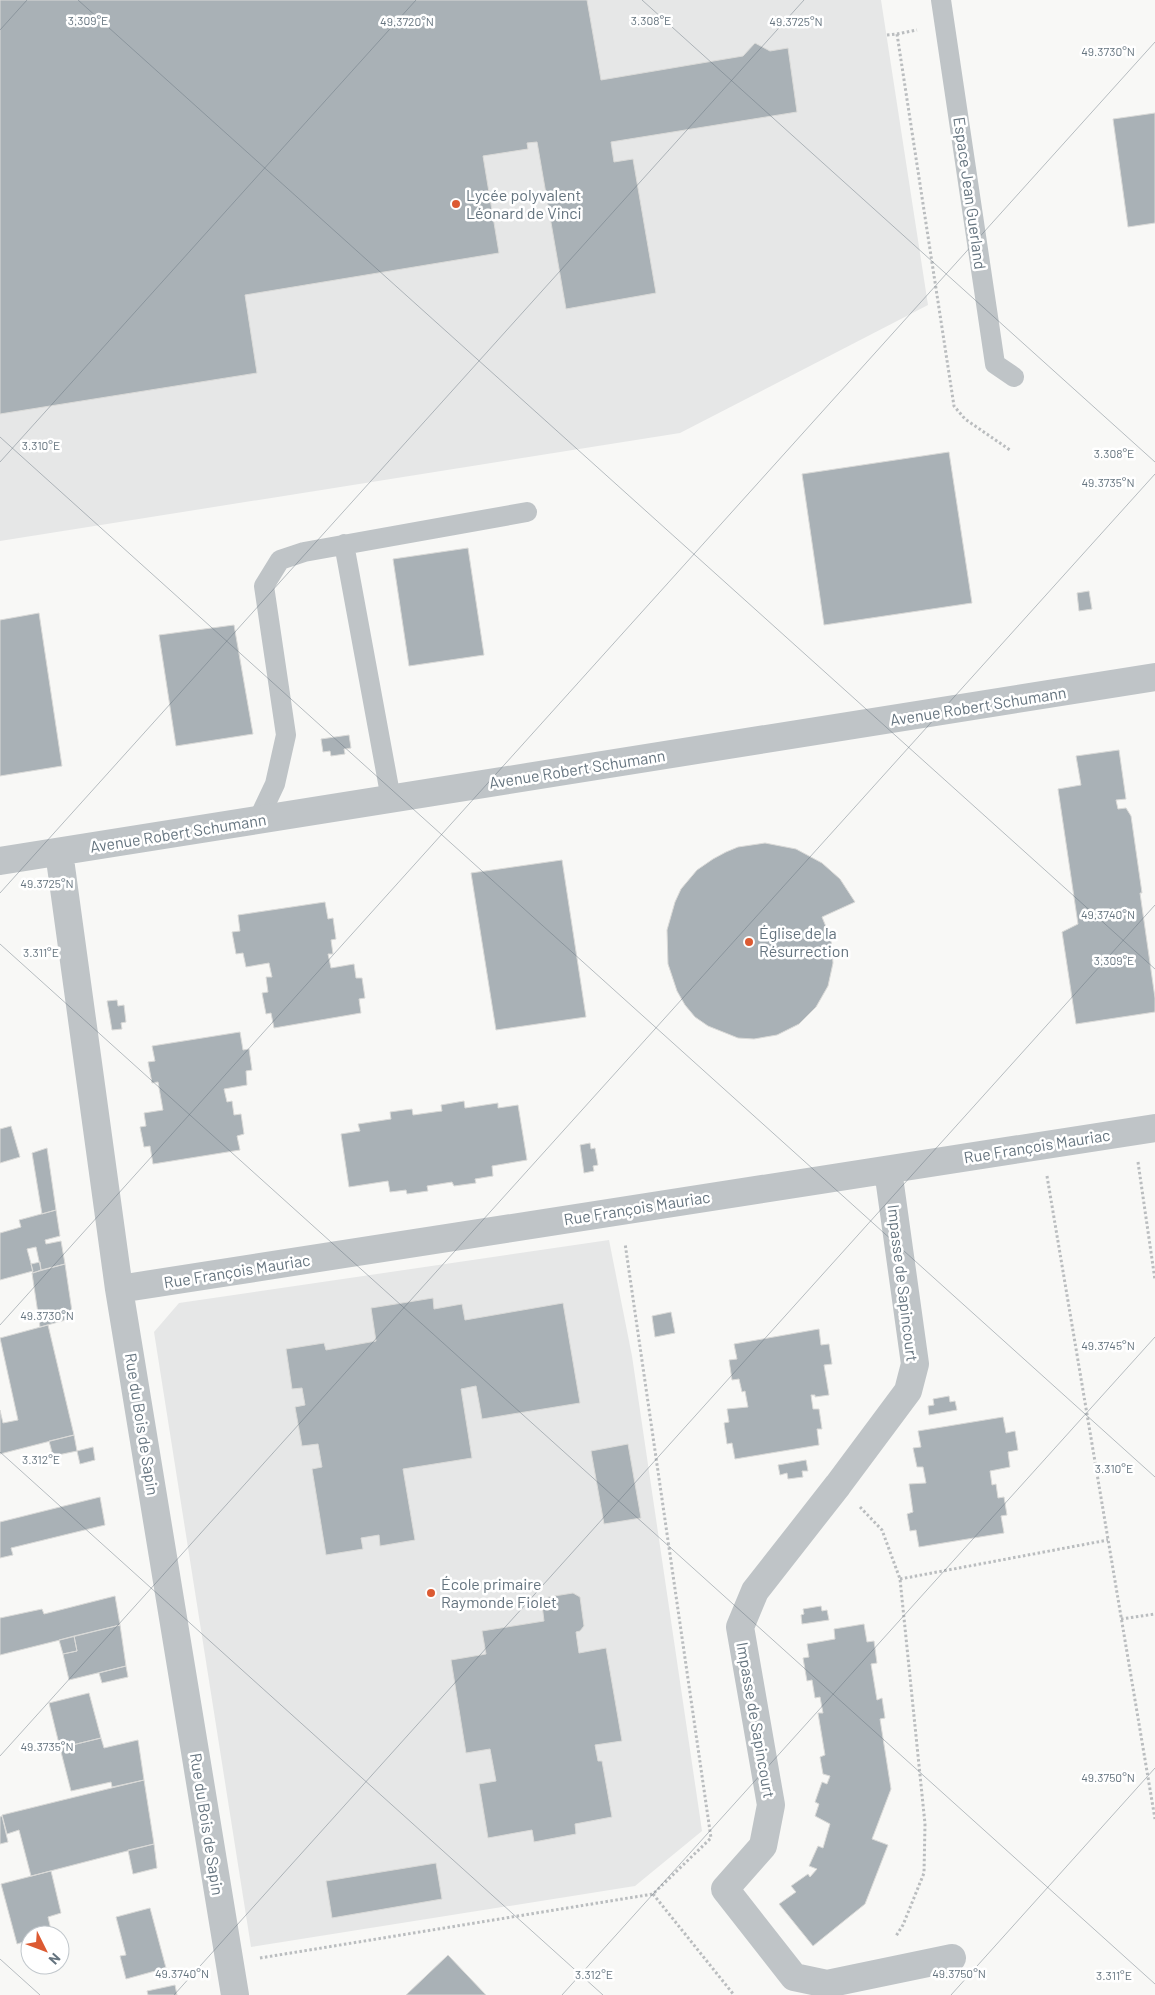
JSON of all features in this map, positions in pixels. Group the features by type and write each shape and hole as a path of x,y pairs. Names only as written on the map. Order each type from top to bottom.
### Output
{"street":[{"name":"Avenue Robert Schumann","path":"0,861 1155,677"},
{"name":"Rue du Bois de Sapin","path":"59,852 119,1289 235,1995"},
{"name":"Rue François Mauriac","path":"119,1289 1144,1130"},
{"name":"Impasse de Sapincourt","path":"888,1170 915,1364 908,1390 838,1485 755,1591 740,1627 771,1804 763,1846 725,1889 794,1978 827,1984 952,1958"}],"lane":[{"name":"Espace Jean Guerland","path":"941,0 995,364 1014,377"},
{"path":"258,820 275,784 286,735 264,586 280,560 304,552 344,544 527,512"},
{"path":"344,544 391,799"}],"path":[{"path":"887,35 897,34 954,406 965,419 1010,450"},
{"path":"1144,1130 1155,1280"},
{"path":"1042,1146 1155,1819"},
{"path":"229,1963 653,1894 711,1838 620,1211"},
{"path":"838,1485 882,1530 900,1579 925,1824 924,1873 903,1925 875,1974"},
{"path":"900,1579 1108,1540"},
{"path":"1121,1619 1155,1614"},
{"path":"653,1894 734,1995"}],"shaded area":[{"name":"Lycée polyvalent Léonard de Vinci","path":"0,0 881,0 928,305 680,433 0,541"},
{"name":"École primaire Raymonde Fiolet","path":"609,1240 632,1356 702,1831 635,1886 251,1947 154,1332 179,1303"}],"building":[{"path":"0,0 587,0 601,80 743,56 755,43 770,51 788,48 797,112 611,142 614,162 633,159 656,293 566,309 537,142 527,143 528,149 483,156 499,253 245,295 257,373 0,414"},
{"path":"1155,113 1155,223 1128,227 1113,119"},
{"path":"949,452 972,603 824,625 802,474"},
{"path":"468,548 484,655 409,666 393,559"},
{"path":"1089,591 1092,609 1079,611 1077,593"},
{"path":"39,613 62,766 0,776 0,620"},
{"path":"234,625 253,734 176,746 159,635"},
{"path":"349,735 351,748 344,749 345,754 331,756 330,751 323,752 321,739"},
{"path":"1119,750 1126,799 1116,800 1118,809 1126,808 1131,816 1155,998 1155,1012 1076,1024 1062,932 1078,924 1058,789 1081,785 1076,756"},
{"name":"Église de la Résurrection","path":"765,843 796,849 822,863 840,879 855,902 822,917 831,939 833,963 828,986 816,1007 799,1024 777,1035 754,1039 738,1038 708,1026 695,1017 685,1005 677,991 668,964 667,930 681,889 697,870 713,859 738,847"},
{"path":"562,860 586,1017 496,1030 471,873"},
{"path":"325,902 328,919 333,918 336,939 331,940 333,954 328,954 331,968 354,964 356,978 362,978 365,998 359,999 361,1013 274,1028 271,1013 266,1014 262,993 268,992 266,977 272,977 269,963 246,967 243,953 236,954 232,932 240,931 238,915"},
{"path":"117,1000 118,1006 124,1005 126,1022 121,1023 122,1029 112,1030 107,1001"},
{"path":"240,1032 243,1050 249,1049 252,1070 246,1071 247,1085 224,1089 227,1102 232,1101 234,1115 241,1114 244,1134 237,1136 240,1150 153,1164 150,1146 144,1147 140,1127 146,1126 144,1113 163,1110 158,1082 152,1083 148,1062 155,1061 152,1046"},
{"path":"464,1101 465,1108 498,1103 498,1108 518,1105 527,1160 492,1166 493,1176 475,1179 476,1183 454,1186 452,1182 427,1186 428,1191 407,1194 406,1190 390,1192 388,1181 349,1187 341,1134 360,1131 358,1124 391,1119 390,1112 412,1109 413,1115 442,1111 441,1105"},
{"path":"11,1126 20,1157 0,1163 0,1129"},
{"path":"590,1143 591,1149 595,1148 598,1165 593,1166 594,1171 584,1173 580,1145"},
{"path":"47,1148 56,1210 42,1214 32,1153"},
{"path":"56,1210 60,1236 45,1240 46,1244 61,1241 65,1264 41,1270 36,1247 27,1249 33,1271 0,1280 0,1233 21,1227 19,1220"},
{"path":"40,1262 41,1270 33,1273 31,1264"},
{"path":"65,1264 73,1318 40,1327 32,1273"},
{"path":"433,1298 434,1309 462,1304 465,1320 563,1303 580,1403 482,1419 476,1386 461,1389 472,1458 403,1469 415,1540 380,1546 379,1535 361,1538 363,1549 326,1555 312,1469 322,1467 318,1444 302,1446 295,1407 305,1405 302,1388 292,1389 286,1349 324,1343 326,1350 376,1341 371,1308"},
{"path":"671,1312 675,1333 655,1337 652,1316"},
{"path":"48,1325 74,1435 0,1454 0,1410 3,1423 18,1420 0,1338"},
{"path":"819,1329 821,1345 829,1344 832,1364 824,1365 829,1395 815,1397 815,1395 811,1395 813,1409 819,1409 822,1429 817,1429 819,1445 735,1459 732,1443 727,1444 724,1423 729,1422 727,1409 748,1407 745,1391 742,1392 739,1379 732,1380 729,1360 737,1359 734,1344"},
{"path":"949,1396 950,1402 955,1401 957,1410 929,1415 928,1406 934,1405 933,1399"},
{"path":"1003,1417 1006,1433 1015,1431 1018,1450 1008,1452 1010,1467 990,1471 992,1485 996,1484 998,1498 1004,1497 1007,1515 1001,1516 1004,1533 919,1547 916,1530 910,1531 907,1514 913,1512 909,1484 926,1483 923,1467 917,1467 913,1448 921,1447 918,1431"},
{"path":"74,1435 77,1451 53,1456 49,1441"},
{"path":"628,1444 641,1518 604,1524 591,1451"},
{"path":"93,1447 95,1460 80,1464 77,1451"},
{"path":"806,1460 808,1471 802,1471 803,1477 788,1479 787,1473 780,1475 778,1465"},
{"path":"100,1497 105,1525 11,1548 13,1555 0,1558 0,1522"},
{"path":"573,1593 580,1597 584,1626 580,1631 576,1632 579,1653 606,1648 622,1741 595,1745 598,1761 602,1761 612,1817 575,1824 576,1834 534,1842 532,1830 488,1838 479,1784 496,1781 490,1749 466,1753 451,1660 486,1654 482,1631 544,1621 543,1601 548,1597"},
{"path":"115,1596 120,1625 0,1655 0,1618 42,1609 44,1614"},
{"path":"821,1606 822,1611 827,1610 829,1620 802,1624 801,1615 804,1614 803,1609"},
{"path":"864,1624 867,1642 874,1641 877,1663 871,1664 877,1700 882,1698 885,1718 880,1719 891,1789 872,1839 888,1845 865,1904 813,1946 779,1904 796,1892 791,1886 808,1874 810,1877 817,1869 809,1866 818,1846 823,1848 830,1824 815,1816 819,1804 815,1802 822,1782 827,1784 830,1776 823,1774 820,1757 825,1755 818,1713 823,1713 820,1697 815,1698 812,1680 807,1681 803,1658 809,1657 807,1644 835,1639 834,1629"},
{"path":"120,1625 126,1666 69,1680 63,1654 77,1651 74,1636"},
{"path":"74,1636 77,1651 63,1654 59,1640"},
{"path":"126,1666 128,1677 102,1683 99,1673"},
{"path":"89,1693 101,1738 60,1748 49,1703"},
{"path":"101,1738 104,1748 138,1740 144,1780 112,1787 111,1782 71,1791 60,1748"},
{"path":"144,1780 154,1844 31,1876 19,1830 7,1834 2,1815"},
{"path":"2,1816 8,1842 0,1844 0,1817"},
{"path":"154,1844 157,1868 133,1874 128,1850"},
{"path":"436,1863 442,1899 332,1918 326,1881"},
{"path":"51,1871 61,1913 48,1917 50,1925 20,1925 20,1943 17,1944 1,1884"},
{"path":"150,1908 166,1968 126,1979 120,1956 126,1955 116,1917"},
{"path":"448,1955 486,1995 406,1995"},
{"path":"175,1985 177,1995 148,1995 147,1991"}],"place":[{"name":"Lycée polyvalent Léonard de Vinci","path":"456,204"},
{"name":"Église de la Résurrection","path":"749,942"},
{"name":"École primaire Raymonde Fiolet","path":"431,1593"}]}
